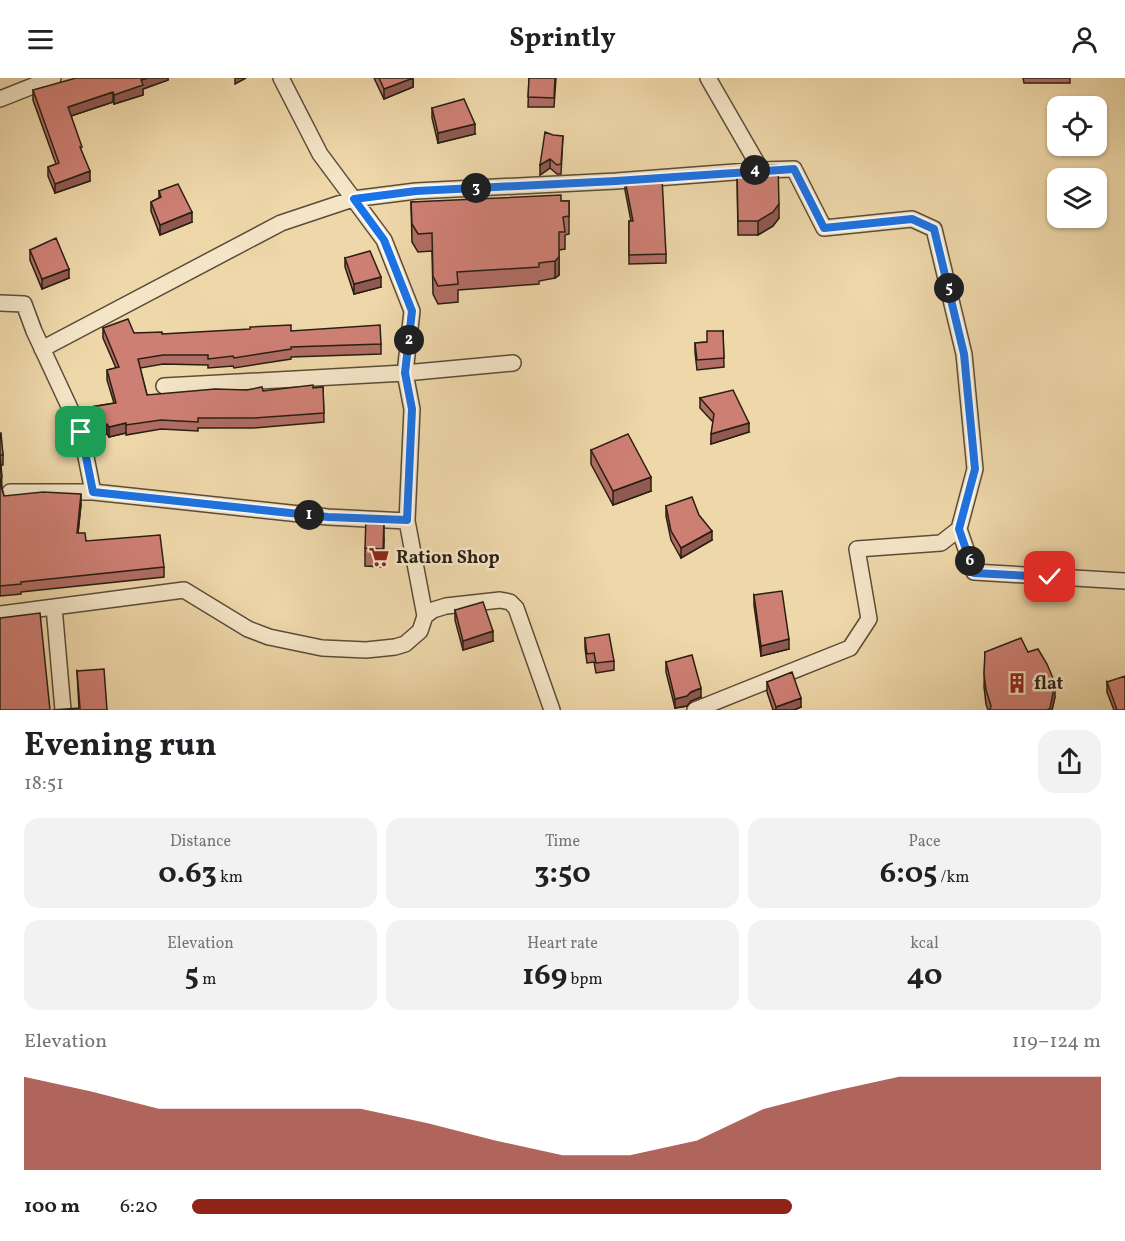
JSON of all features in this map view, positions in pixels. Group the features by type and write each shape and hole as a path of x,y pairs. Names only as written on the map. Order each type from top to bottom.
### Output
{"street":[{"path":"0,99 53,78"},
{"path":"281,78 320,154 384,240 412,311 405,373 412,409 407,520 426,616"},
{"path":"708,78 761,170"},
{"path":"42,349 281,224 354,199 416,191 794,169 824,228 912,219 934,229 964,354 975,469 959,529 974,573 1125,581"},
{"path":"0,303 24,304 42,349 81,432 93,492"},
{"path":"164,386 405,373 513,363"},
{"path":"10,492 93,492 328,517 407,520"},
{"path":"695,710 850,648 868,619 857,549 942,543 959,529"},
{"path":"0,614 184,590 248,629 269,637 322,648 366,650 405,644 420,631 426,616 434,610 446,606 500,600 510,602 516,608 552,710"},
{"path":"54,607 63,710"}],"building":[{"path":"76,78 148,78 141,80 143,85 68,107 90,171 55,184 48,167 59,163 33,90"},
{"path":"379,78 413,78 384,89"},
{"path":"529,78 555,78 554,98 528,97"},
{"path":"464,99 475,124 438,133 432,108"},
{"path":"545,132 563,136 561,164 557,165 550,159 540,165"},
{"path":"778,165 779,204 773,212 758,221 738,221 737,172 752,172 752,166"},
{"path":"662,178 666,254 629,255 629,221 633,221 625,180"},
{"path":"178,184 192,212 160,225 151,202 161,197 159,191"},
{"path":"561,195 561,201 569,201 569,216 563,217 565,232 559,232 559,257 555,261 539,263 539,267 457,272 458,284 438,286 433,276 432,233 418,234 412,224 411,202"},
{"path":"56,238 69,269 42,279 30,250"},
{"path":"370,251 381,277 354,284 345,258"},
{"path":"128,319 134,333 162,332 162,334 291,325 291,331 380,325 381,344 291,347 291,349 234,358 233,356 208,359 208,355 163,355 138,359 147,395 215,389 247,390 262,387 263,391 313,385 313,388 323,387 324,413 253,418 198,418 198,422 161,420 109,427 107,424 92,428 85,408 116,403 107,370 119,367 103,328"},
{"path":"707,331 723,331 724,358 697,360 695,343 707,342"},
{"path":"733,390 749,423 711,434 714,414 700,398"},
{"path":"1,433 3,455 0,455"},
{"path":"628,434 651,477 613,491 591,450"},
{"path":"0,455 2,477 0,483"},
{"path":"0,483 4,496 43,492 81,494 77,533 85,533 86,541 160,535 164,567 0,586"},
{"path":"692,497 699,515 712,531 681,548 671,531 666,506"},
{"path":"366,517 384,520 383,549 365,548"},
{"path":"782,591 789,639 761,646 754,595"},
{"path":"483,602 493,631 463,641 455,610"},
{"path":"40,613 50,710 0,710 0,618"},
{"path":"609,634 614,661 596,663 594,653 587,654 585,638"},
{"name":"flat","path":"1021,638 1028,652 1038,649 1055,683 1050,708 1047,710 990,710 984,674 985,652"},
{"path":"692,655 701,688 687,696 675,699 666,662"},
{"path":"104,669 107,710 52,710 80,708 77,671"},
{"path":"792,672 801,698 776,707 767,682"},
{"path":"1125,676 1125,710 1117,710 1107,682"}],"place":[{"name":"Ration Shop","path":"379,557"},
{"name":"flat","path":"1017,683"}],"route":[{"path":"81,432 93,492 328,517 407,520 412,409 405,373 412,311 384,240 354,199 416,191 794,169 824,228 912,219 934,229 964,354 975,469 959,529 974,573 1050,577"}]}
